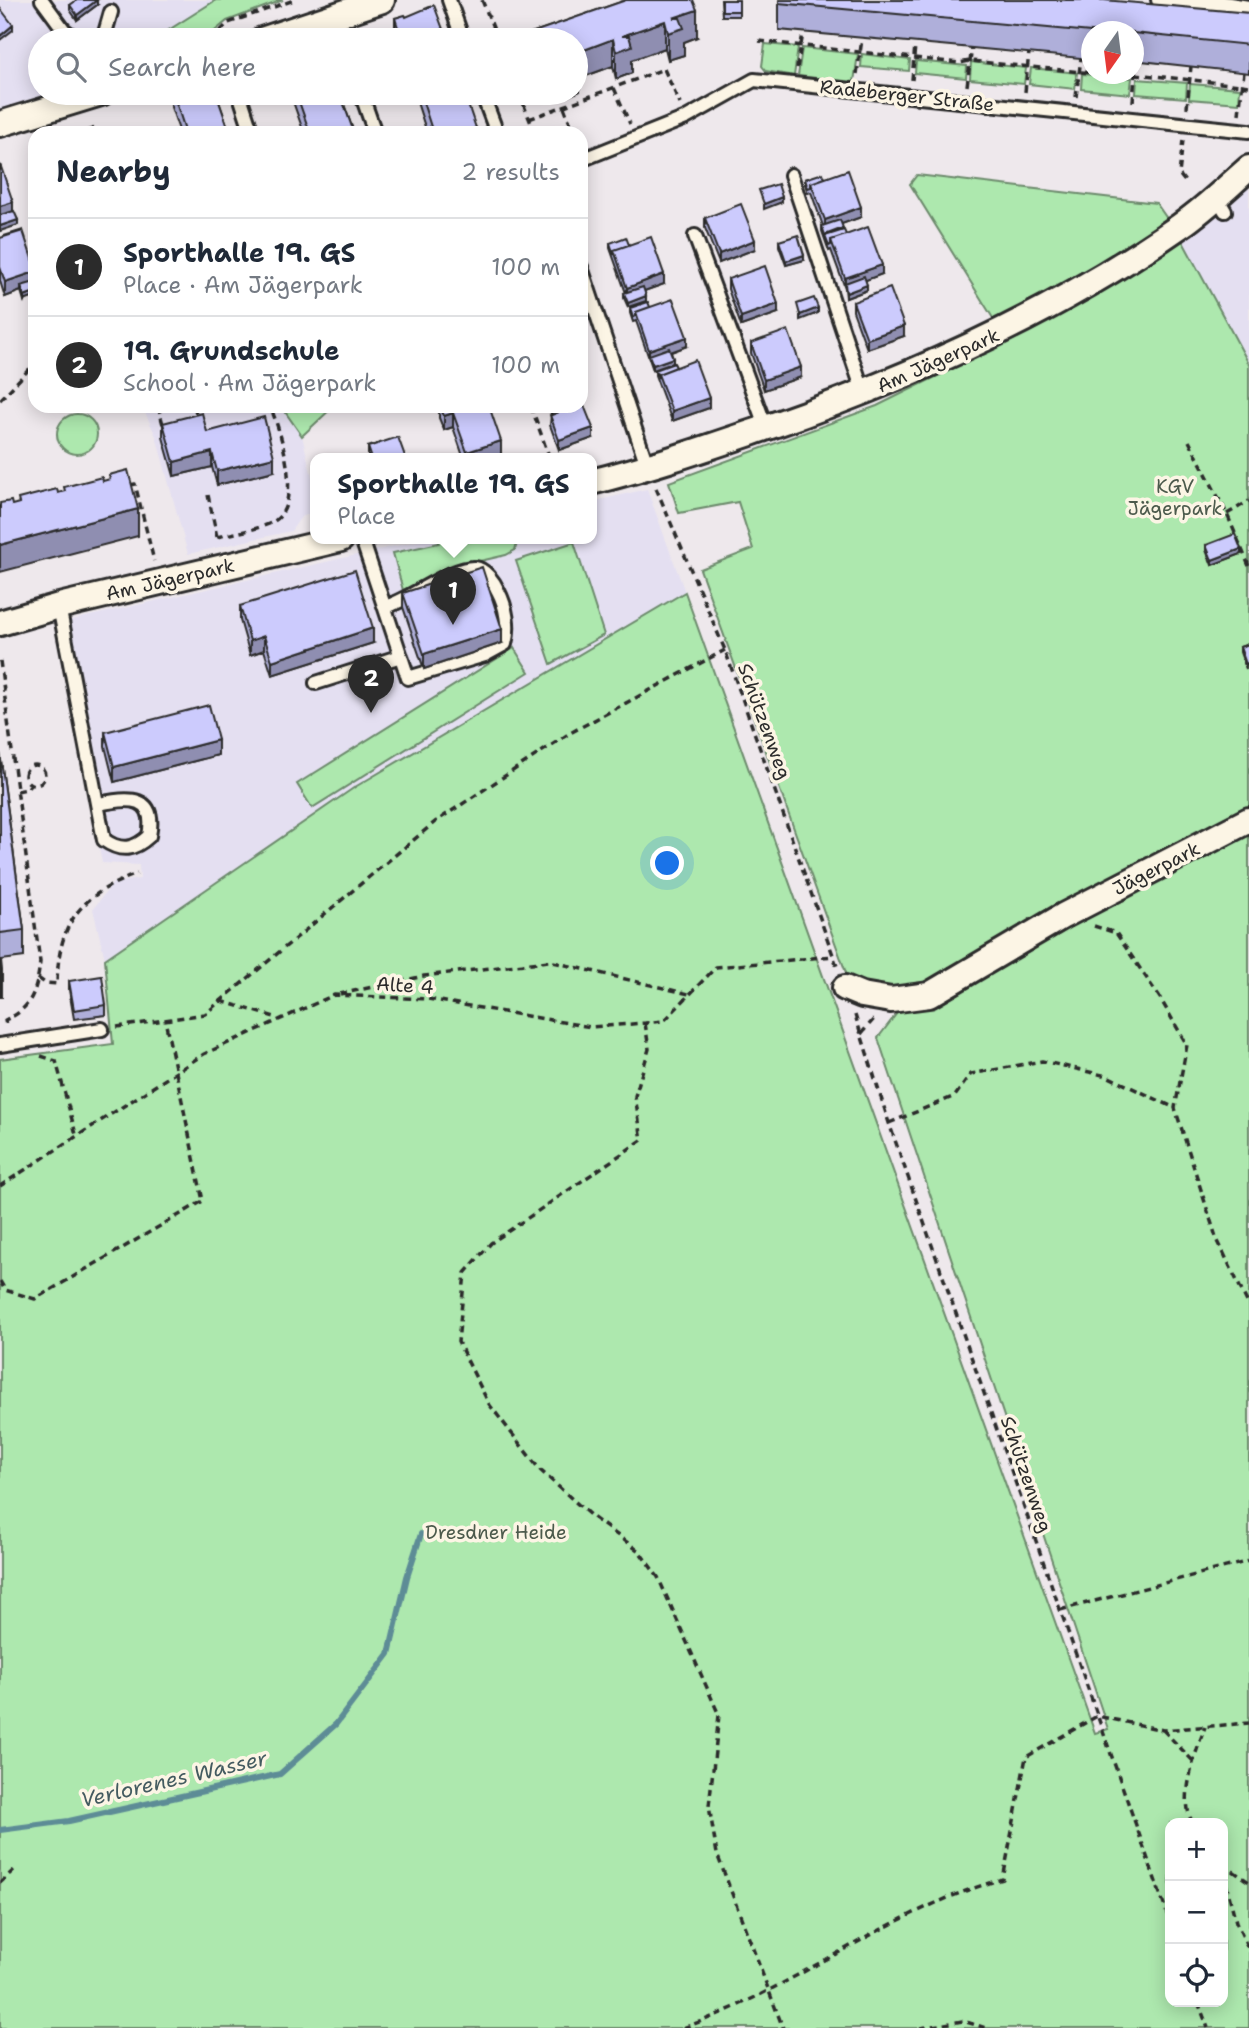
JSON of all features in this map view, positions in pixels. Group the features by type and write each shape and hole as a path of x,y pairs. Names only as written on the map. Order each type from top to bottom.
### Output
{"street":[{"path":"298,28 382,0"},
{"path":"1192,4 1249,13"},
{"path":"0,124 62,105"},
{"name":"Am Jägerpark","path":"597,481 648,468 864,394 1009,328 1091,284 1221,204 1249,168"},
{"name":"Am Jägerpark","path":"0,623 59,606 319,544"},
{"name":"Jägerpark","path":"845,988 862,995 891,1000 929,995 1063,916 1249,821"}],"lane":[{"path":"42,0 63,28"},
{"path":"449,0 459,28"},
{"path":"1158,0 1192,4"},
{"path":"106,28 111,12"},
{"path":"335,16 340,28"},
{"name":"Radeberger Straße","path":"588,157 685,118 754,80 1249,131"},
{"path":"243,105 250,126"},
{"path":"365,105 372,126"},
{"path":"486,105 494,126"},
{"path":"791,175 864,394"},
{"path":"695,236 766,428"},
{"path":"588,288 648,468"},
{"path":"364,544 408,678 450,667 501,648 505,644 508,624 499,593 483,571 475,568 435,581 404,601 385,607"},
{"path":"59,606 104,840 115,848 129,849 149,836 151,823 148,809 137,800 124,799 99,804"},
{"path":"316,683 401,656"},
{"path":"4,1045 102,1029"}],"path":[{"path":"223,28 228,23 295,0"},
{"path":"482,0 493,28"},
{"path":"798,61 803,33"},
{"path":"857,75 862,39"},
{"path":"759,41 959,63 970,61 1079,72"},
{"path":"911,96 915,44"},
{"path":"965,102 972,46"},
{"path":"1024,107 1029,52"},
{"path":"1075,113 1081,58"},
{"path":"1187,184 1179,174 1191,66"},
{"path":"588,98 664,69 679,103"},
{"path":"1240,106 1244,72"},
{"path":"1144,76 1249,86"},
{"path":"1131,118 1134,84"},
{"path":"614,88 629,122"},
{"path":"524,105 532,126"},
{"path":"529,119 569,105"},
{"path":"564,107 571,126"},
{"path":"0,400 28,370"},
{"path":"161,413 164,429 176,426"},
{"path":"187,424 199,421 196,413"},
{"path":"217,537 271,523 281,516 290,479 272,413"},
{"path":"534,413 548,453"},
{"path":"1189,441 1227,514 1249,566"},
{"name":"Schützenweg","path":"648,468 725,650 845,988"},
{"path":"121,488 135,484 159,582"},
{"path":"208,495 224,566"},
{"path":"1227,514 1249,501"},
{"path":"102,1029 205,1014 435,822 570,733 725,650"},
{"path":"0,661 40,962 38,978 29,1004 20,1014 5,1020 4,1045"},
{"path":"37,765 44,770 45,778 40,784 31,784 25,774 29,767 37,765"},
{"path":"17,791 27,789 31,784"},
{"path":"38,978 45,983 57,984 57,955 63,933 76,914 96,894 137,874"},
{"path":"1063,916 1116,933 1160,998 1187,1045 1175,1108 1216,1237 1249,1306"},
{"name":"Alte 4","path":"0,1185 204,1055 334,995 428,999 591,1027 646,1023 664,1021 716,967 834,956"},
{"path":"334,995 424,976 549,961 690,994"},
{"path":"220,1001 280,1018"},
{"path":"0,1281 5,1290 35,1299 203,1201 165,1020"},
{"path":"646,1023 649,1049 635,1096 642,1140 491,1243 465,1273 458,1342 489,1405 540,1470 591,1516 639,1551 658,1577 719,1715 709,1806 717,1854 783,2028"},
{"name":"Schützenweg","path":"861,1034 889,1123 1165,1908"},
{"path":"29,1041 31,1052 56,1061 77,1138"},
{"path":"889,1123 955,1096 971,1074 1042,1061 1107,1076 1175,1108"},
{"path":"1060,1610 1249,1561"},
{"path":"683,2028 723,2014 926,1907 963,1890 1003,1879 1027,1757 1097,1716 1163,1730 1248,1724"},
{"path":"1190,1818 1193,1761 1205,1726"},
{"path":"1163,1730 1193,1761"},
{"path":"1228,1867 1249,1882"},
{"path":"0,1884 16,1868"},
{"path":"1225,1881 1236,1922 1249,1950"},
{"path":"1200,2007 1208,2028"},
{"path":"920,2028 963,2021 986,2028"}],"shaded area":[{"path":"0,0 216,0 172,28 28,28 28,105 0,113"},
{"path":"1249,182 1249,364 1181,238"},
{"path":"145,413 286,413 302,436 310,469 310,514 301,517 291,531 188,554 156,436"},
{"path":"647,489 685,592 287,834 105,959 93,909 113,883 140,879 139,865 102,863 59,623 404,544 597,544 597,501"}],"green space":[{"path":"216,0 283,0 227,21 219,28 172,28"},
{"path":"765,44 798,47 794,76 766,71 762,66"},
{"path":"802,48 858,54 854,82 798,76"},
{"path":"862,54 910,60 909,71 861,67"},
{"path":"916,61 967,66 966,78 915,73"},
{"path":"971,62 1026,68 1024,84 970,79"},
{"path":"1031,68 1077,73 1075,89 1029,84"},
{"path":"1144,80 1187,83 1186,98 1136,94 1137,84 1144,84"},
{"path":"1081,84 1131,84 1130,94 1081,89"},
{"path":"1190,84 1240,88 1239,103 1189,99"},
{"path":"917,175 1156,203 1170,223 1088,275 996,323 910,184"},
{"name":"KGV Jägerpark","path":"1181,238 1249,364 1249,815 924,988 886,991 849,981 700,569 753,549 738,502 679,513 669,482 877,406 1006,342"},
{"path":"286,413 327,413 302,436"},
{"path":"77,414 85,415 91,420 96,426 96,442 91,448 85,453 77,454 69,453 63,448 58,442 57,434 58,426 63,420 69,415"},
{"path":"434,544 517,544 515,550 506,555 446,569 404,594 393,553"},
{"path":"575,544 604,635 551,664 516,561"},
{"name":"Dresdner Heide","path":"685,592 1095,1733 1108,1729 878,1038 897,1013 932,1003 1060,928 1249,831 1249,2028 0,2028 0,1059 113,1044 105,959 355,787"},
{"path":"514,648 529,672 312,808 297,784"}],"building":[{"path":"77,0 97,0 77,15 70,5"},
{"path":"626,0 693,0 697,10 673,18 680,18 684,28 668,33 665,21 622,36 629,36 632,46 616,52 613,39 588,48 588,28 545,28"},
{"path":"722,0 739,0 739,11 722,11"},
{"path":"779,0 1104,0 1249,13 1249,45 1144,34 1144,21 1081,21 1081,31 779,3"},
{"path":"434,5 443,28 398,28 395,18 406,17"},
{"path":"0,8 13,25 0,36"},
{"path":"177,105 220,105 228,126 184,126"},
{"path":"300,105 344,105 352,126 308,126"},
{"path":"424,105 468,105 475,126 431,126"},
{"path":"0,164 13,202 0,206"},
{"path":"848,170 861,207 825,220 811,183"},
{"path":"823,173 825,178 811,183 808,188 805,179"},
{"path":"778,184 782,197 764,204 759,190"},
{"path":"741,204 755,240 719,254 705,218"},
{"path":"14,211 18,220 0,226 0,215"},
{"path":"840,220 843,228 825,235 822,226"},
{"path":"868,227 882,265 845,278 831,240"},
{"path":"844,230 846,235 831,240 829,246 825,236"},
{"path":"23,231 28,246 28,274 5,282 0,267 0,238"},
{"path":"798,235 804,255 786,261 779,241"},
{"path":"626,237 629,245 614,250 614,255 610,243"},
{"path":"651,237 664,274 627,288 614,250"},
{"path":"765,266 778,304 741,317 728,279"},
{"path":"864,276 867,285 846,293 845,283"},
{"path":"28,284 28,295 24,296 21,286"},
{"path":"643,287 646,296 628,303 624,293"},
{"path":"890,288 904,326 867,339 853,302"},
{"path":"814,298 818,308 800,315 797,304"},
{"path":"673,299 687,337 649,350 636,312"},
{"path":"648,302 650,307 636,312 633,318 630,308"},
{"path":"788,330 801,367 764,380 751,343"},
{"path":"669,348 673,358 653,365 649,355"},
{"path":"695,360 709,398 672,411 658,374"},
{"path":"674,363 676,367 658,374 658,378 655,370"},
{"path":"202,413 207,432 264,417 274,457 217,471 212,452 174,462 163,423"},
{"path":"453,413 491,413 501,441 467,452"},
{"path":"587,413 593,428 559,440 550,415"},
{"path":"398,437 404,453 370,453 368,447"},
{"path":"128,470 138,509 0,545 0,503 11,501 12,505 19,503 18,499 57,489 58,493 65,491 64,487 102,477 103,481 110,479 109,475"},
{"path":"1235,534 1241,549 1212,560 1206,545"},
{"path":"482,567 502,629 424,654 403,593"},
{"path":"355,570 373,628 272,661 264,636 250,641 240,606"},
{"path":"1249,644 1249,663 1246,664 1240,647"},
{"path":"209,705 218,740 114,767 105,732"},
{"path":"0,753 24,930 0,933"},
{"path":"102,976 106,1005 74,1010 69,981"}],"waterway":[{"name":"Verlorenes Wasser","path":"0,1830 69,1821 280,1774 336,1724 389,1654 407,1577 421,1534"}],"place":[{"name":"Sporthalle 19. GS","path":"453,625"},
{"name":"19. Grundschule","path":"371,713"}]}
